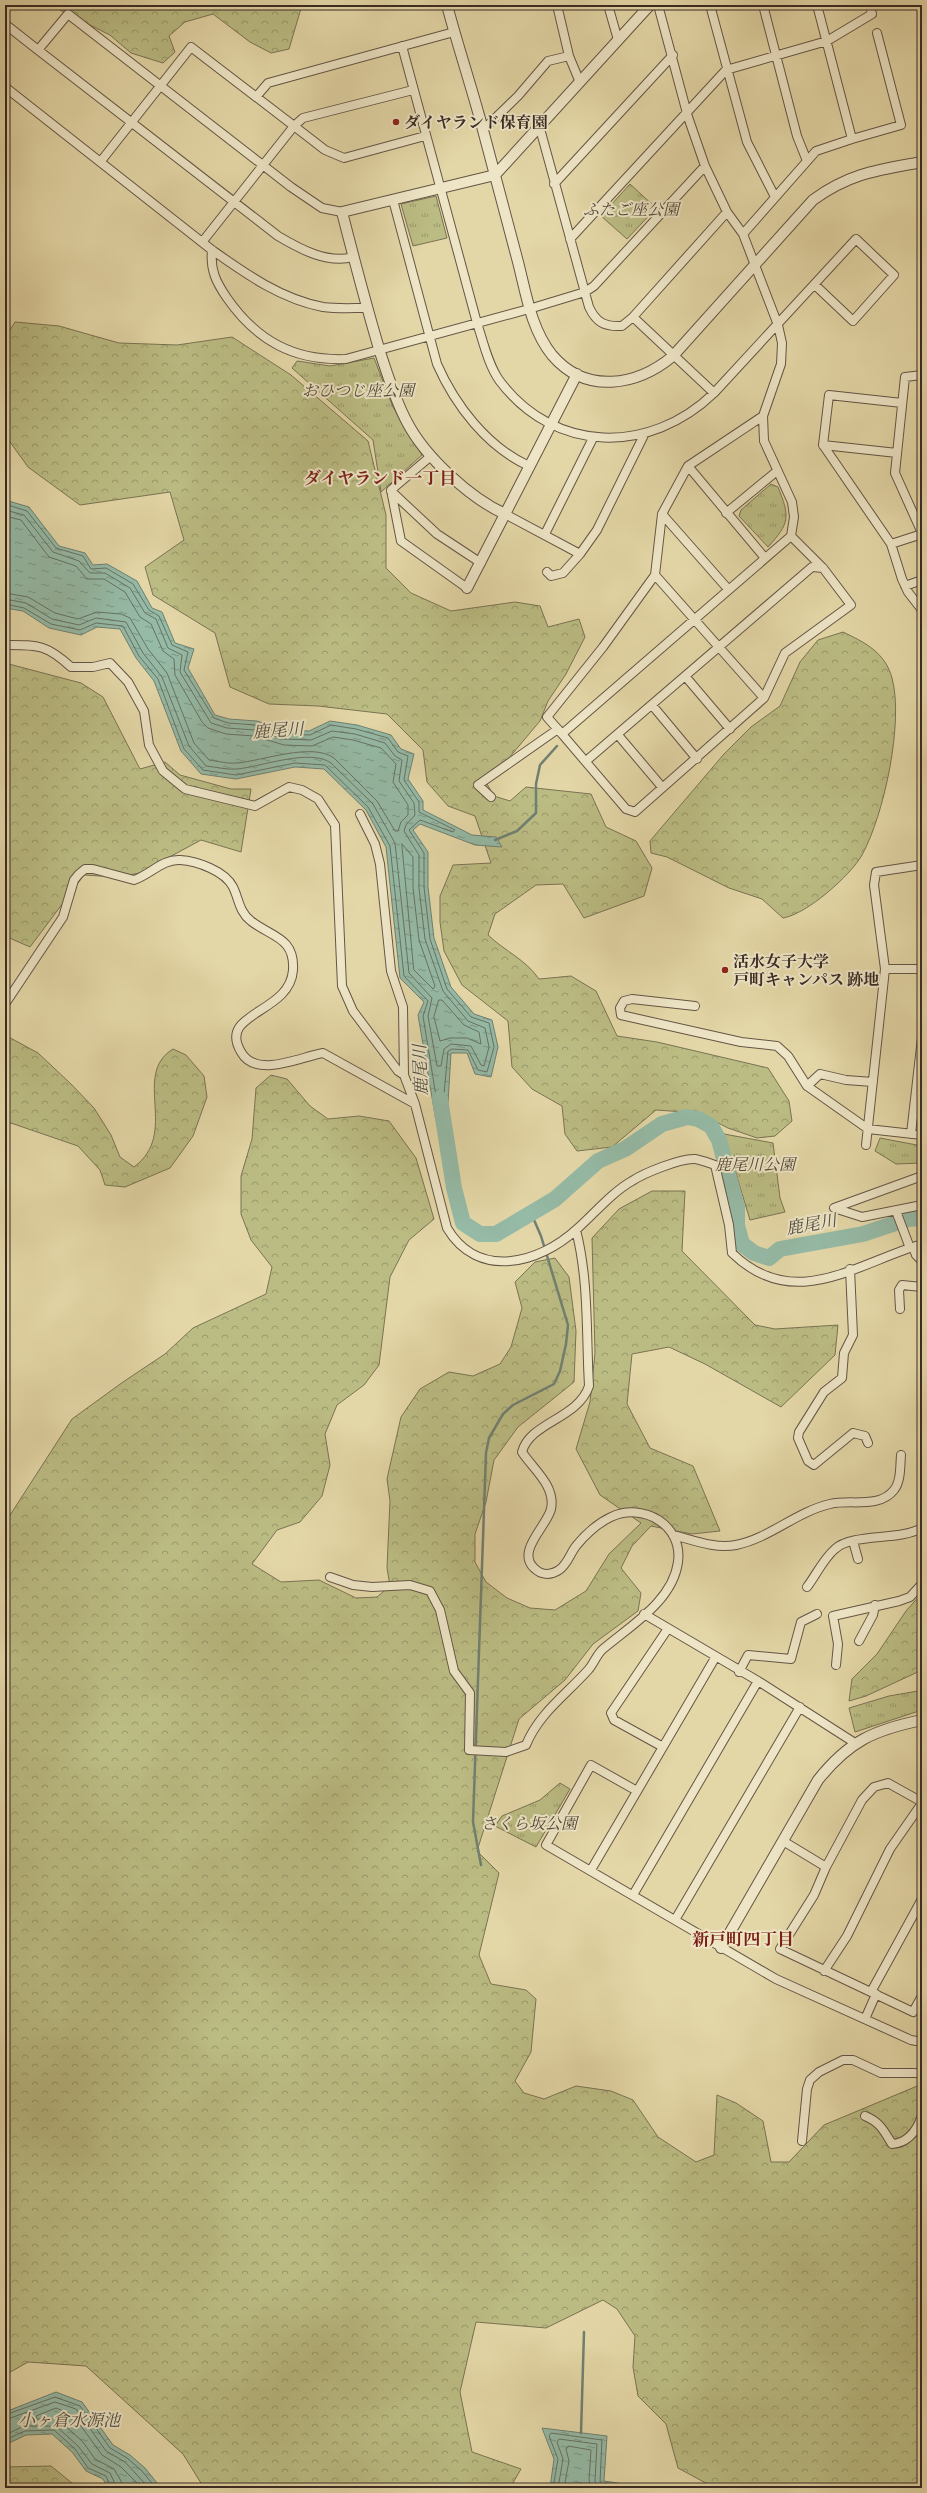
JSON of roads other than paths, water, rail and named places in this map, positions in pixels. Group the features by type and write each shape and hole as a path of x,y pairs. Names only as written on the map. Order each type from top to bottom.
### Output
{"street":[{"path":"447,5 483,130 530,310 552,355 577,374 601,382 618,382 634,379 653,371 673,356 812,200 829,188 856,175 922,162"},
{"path":"556,5 569,56 579,80"},
{"path":"608,5 618,40"},
{"path":"38,50 68,14 162,85 262,165 322,208 342,212 494,175 579,80 650,5"},
{"path":"491,797 478,785 560,732 791,536 794,517 792,502 764,441 763,416 781,364 782,344 778,325 742,234 728,212 704,166 658,5"},
{"path":"710,5 726,70 748,142 774,196"},
{"path":"763,5 797,136 807,161"},
{"path":"817,5 852,139"},
{"path":"570,239 726,70 776,54 827,41 872,14 870,5"},
{"path":"5,24 131,124 278,236 300,249 331,258 353,257"},
{"path":"256,97 268,82 454,32"},
{"path":"742,234 774,196 816,151 901,125 876,33"},
{"path":"402,46 425,136 441,188 477,323 499,379 516,397 550,424 593,438 644,435 686,417 714,393 856,239 894,275 853,321 815,285"},
{"path":"101,161 191,48 324,150 344,158 425,136"},
{"path":"554,184 673,55"},
{"path":"483,130 518,96 548,61 569,56"},
{"path":"5,87 203,241 212,250 269,287 305,302 324,307 366,308"},
{"path":"203,241 262,165 294,126 303,118 413,90"},
{"path":"539,125 588,307 596,320 604,325 622,326 633,317 728,212"},
{"path":"212,250 210,263 215,279 241,318 261,335 297,354 328,359 346,359 530,310 584,292 594,286 704,166"},
{"path":"392,200 437,364 457,403 501,448 518,461 529,466"},
{"path":"342,212 366,308 394,394 408,424 431,456 464,486 494,509 545,534 580,554"},
{"path":"633,317 714,393"},
{"path":"391,490 401,541 467,588 577,374"},
{"path":"891,544 922,533 895,473 905,377 922,375"},
{"path":"902,403 829,395 823,445 891,544 905,586 922,610"},
{"path":"763,416 688,466 662,514 655,575 603,647 547,717 626,809 635,812 730,729 764,698 785,653 851,605 823,568 791,536"},
{"path":"547,572 551,576 563,573 580,554 597,530 644,435"},
{"path":"545,534 593,438"},
{"path":"823,445 897,452"},
{"path":"391,490 431,456"},
{"path":"688,466 765,558"},
{"path":"726,513 777,471"},
{"path":"391,490 437,534 481,563"},
{"path":"662,514 728,589"},
{"path":"586,761 812,567 823,568"},
{"path":"655,575 764,698"},
{"path":"905,586 922,580"},
{"path":"5,645 36,645 54,652 71,667 93,667 110,663 128,682 144,711 149,746 163,771 185,789 255,806 289,787 302,790 318,799 335,825 342,986 353,1011 398,1071 404,1075"},
{"path":"685,676 730,729"},
{"path":"652,705 696,759"},
{"path":"618,735 662,787"},
{"path":"360,814 374,844 380,864 391,971 403,1007 404,1075 415,1104 447,1228 454,1241 474,1254 493,1262 531,1257 555,1244 576,1230 603,1204 632,1181 677,1162 694,1159 715,1165 729,1225 729,1242 732,1253 740,1261 762,1274 785,1283 813,1282 922,1244"},
{"path":"5,1004 63,917 74,880 78,874 85,869 93,868 134,880 168,861 180,860 216,871 226,879 232,886 244,914 251,921 288,945 292,956 291,980 286,991 275,1002 252,1015 240,1026 237,1035 238,1047 243,1057 252,1062 270,1066 323,1052 415,1104"},
{"path":"866,1145 885,969 874,885 876,872 922,865"},
{"path":"885,969 922,969"},
{"path":"695,1006 632,999 624,1001 620,1008 621,1015 741,1042 777,1046 788,1056 807,1086 868,1129 922,1136"},
{"path":"911,1134 922,1038"},
{"path":"807,1086 820,1074 846,1080 873,1082"},
{"path":"922,1176 834,1208 862,1217 922,1205"},
{"path":"896,1211 903,1232 916,1255 922,1261"},
{"path":"576,1230 582,1256 585,1282 589,1386 585,1397 530,1437 524,1445 522,1452 548,1488 551,1507 546,1523 530,1548 530,1562 533,1568 548,1574 556,1572 563,1566 575,1547 589,1533 610,1518 628,1512 645,1514 657,1519 673,1534 713,1545 735,1545 765,1535 816,1508 832,1504 878,1501 893,1491 899,1481 901,1455"},
{"path":"850,1269 853,1336 844,1353 842,1378 824,1392 799,1432 798,1438 808,1461 814,1465 853,1433 865,1436 868,1443"},
{"path":"900,1309 899,1290 902,1285 922,1287"},
{"path":"807,1586 835,1548 853,1541 888,1537 922,1528"},
{"path":"330,1577 353,1585 372,1587 410,1585 430,1590 440,1610 454,1671 470,1693 469,1750 506,1752 526,1745 533,1728 565,1692 590,1668 601,1650 626,1632 662,1598 676,1575 679,1553 673,1534"},
{"path":"853,1541 858,1559"},
{"path":"836,1665 838,1644 833,1616 907,1598 922,1584"},
{"path":"859,1641 873,1615 875,1605"},
{"path":"644,1614 667,1630 739,1672 758,1681 855,1743"},
{"path":"739,1672 748,1655 791,1659 801,1622 817,1614"},
{"path":"663,1747 614,1720 611,1713 667,1630"},
{"path":"591,1870 715,1658"},
{"path":"633,1895 758,1681"},
{"path":"675,1920 800,1707"},
{"path":"721,1948 818,1780 836,1759 855,1743 889,1727 922,1720"},
{"path":"637,1791 591,1765 546,1844 776,1979 911,2040 922,2042"},
{"path":"824,1971 847,1936 890,1849 922,1803 888,1783 874,1787 862,1800 826,1867 808,1906 780,1949 824,1971 913,2012 922,1996"},
{"path":"783,1841 826,1867"},
{"path":"865,2019 873,1993 922,1899"},
{"path":"802,2141 807,2089 810,2080 819,2072 843,2060 848,2060 859,2061 881,2073 922,2073"},
{"path":"865,2116 875,2120 883,2128 892,2144 899,2144 917,2129 922,2116"}],"water":[{"path":"5,500 29,507 59,546 85,553 93,565 107,564 137,581 152,608 162,612 175,643 194,649 188,668 215,715 229,719 257,721 285,730 309,731 330,721 357,725 391,735 401,749 414,754 408,779 423,801 423,810 472,835 496,837 502,847 475,845 420,824 413,830 428,852 428,887 434,938 451,987 474,1014 492,1020 498,1047 491,1077 475,1074 467,1053 451,1053 447,1119 436,1121 418,1015 424,1002 400,978 386,847 366,810 324,769 295,767 236,779 201,774 181,751 154,681 136,658 120,629 97,627 81,635 49,628 23,611 5,608"},
{"name":"小ヶ倉水源池","path":"56,2392 82,2402 113,2445 130,2455 145,2468 161,2488 108,2488 103,2479 86,2471 72,2452 52,2434 26,2435 5,2445 5,2412"},
{"path":"542,2428 607,2436 604,2481 631,2485 632,2488 550,2488 554,2459"}],"waterway":[{"path":"495,840 517,831 536,813 536,784 540,765 557,746"},
{"name":"鹿尾川","path":"440,1099 454,1188 463,1223 480,1234 496,1234 555,1199 598,1161 625,1149 662,1124 687,1117 698,1119 711,1126 719,1140 737,1207 737,1225 742,1244 754,1253 769,1258 780,1249 863,1234 908,1219 922,1218"},
{"path":"481,1865 473,1822 486,1453 489,1438 503,1414 513,1405 554,1384 560,1371 566,1344 568,1325 541,1236 531,1213"},
{"path":"581,2433 584,2332"}],"place":[{"name":"ダイヤランド保育園","path":"396,122"},
{"name":"活水女子大学 戸町キャンパス 跡地","path":"725,970"}],"district":[{"name":"ダイヤランド一丁目","path":"380,478"},
{"name":"新戸町四丁目","path":"743,1939"}],"park label":[{"name":"ふたご座公園","path":"631,209"},
{"name":"おひつじ座公園","path":"358,390"},
{"name":"鹿尾川公園","path":"755,1164"},
{"name":"さくら坂公園","path":"529,1823"}]}
